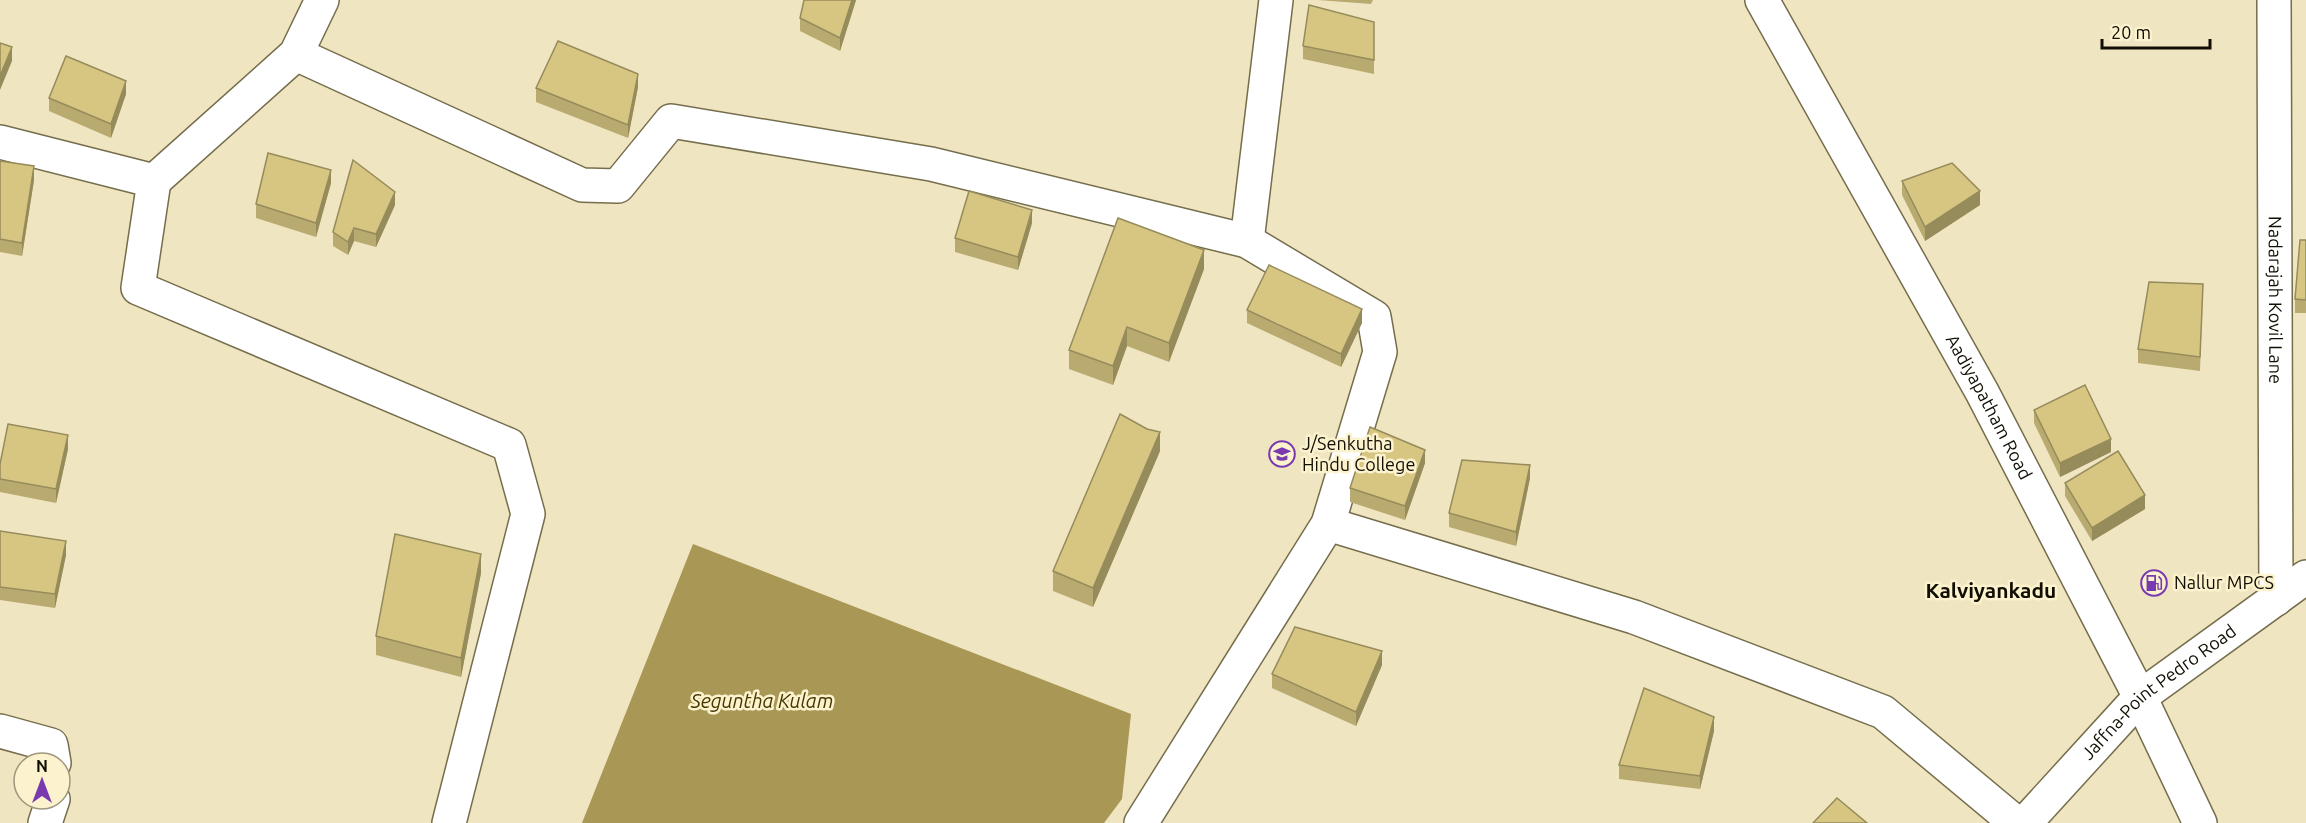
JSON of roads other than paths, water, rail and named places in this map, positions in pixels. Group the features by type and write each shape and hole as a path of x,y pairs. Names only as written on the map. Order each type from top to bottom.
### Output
{"street":[{"path":"322,0 296,54 154,181 138,288 509,445 528,514 449,823"},
{"path":"1247,241 1276,0"},
{"name":"Aadiyapatham Road","path":"1762,0 1982,392 2140,697 2200,823"},
{"name":"Nadarajah Kovil Lane","path":"2274,0 2276,599"},
{"path":"296,54 582,185 618,186 671,121 931,164 1247,241 1374,317 1380,352 1328,524 1141,823"},
{"path":"0,142 154,181"},
{"path":"1328,524 1634,617 1883,712 2016,823"},
{"name":"Jaffna-Point Pedro Road","path":"2025,823 2140,697 2306,577"},
{"path":"0,731 51,745 52,751"}],"water":[{"name":"Seguntha Kulam","path":"693,544 1131,714 1122,799 1104,823 582,823"}],"place":[{"name":"J/Senkutha Hindu College","path":"1282,454"},
{"name":"Nallur MPCS","path":"2154,583"}],"district":[{"name":"Kalviyankadu","path":"1991,591"}]}
